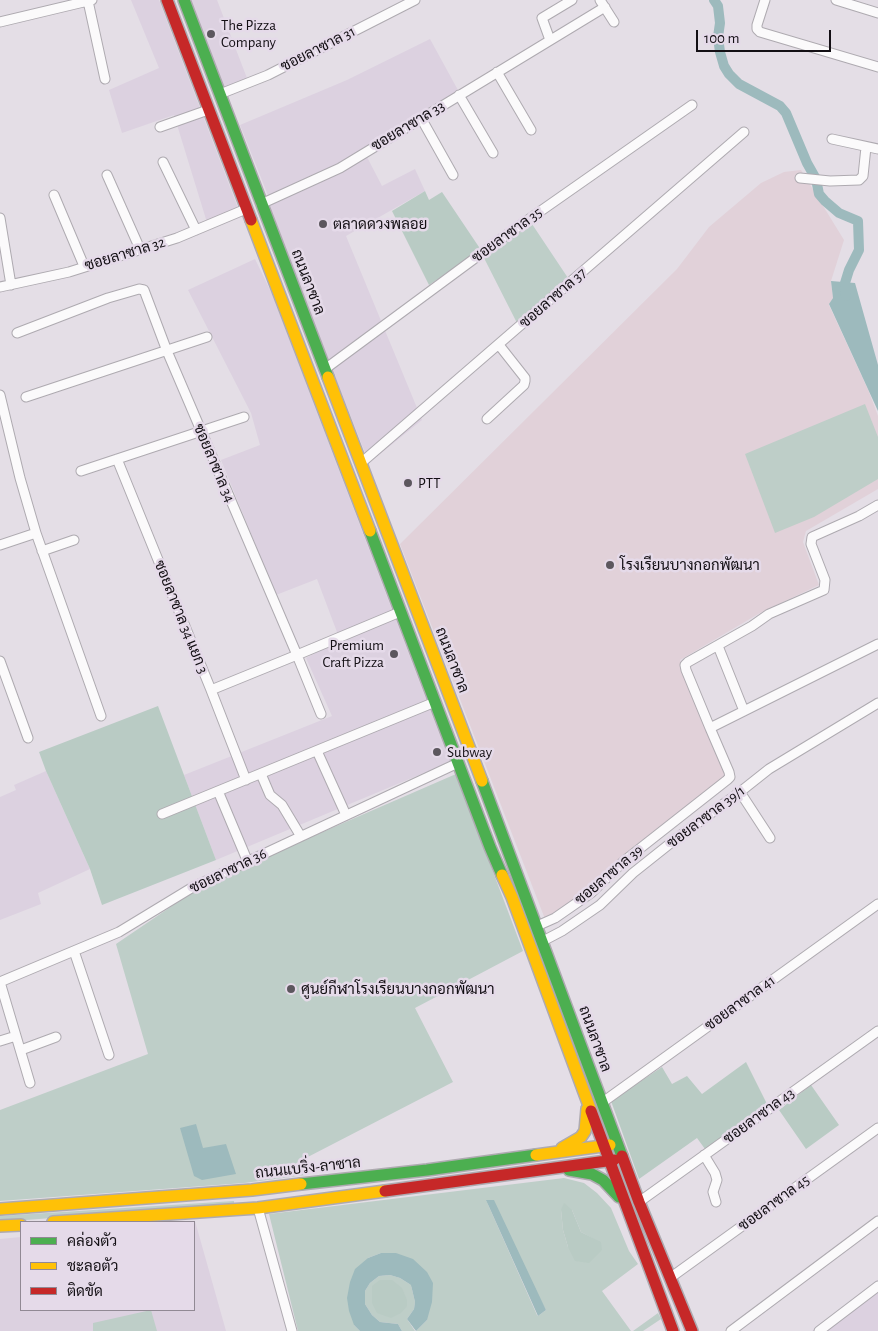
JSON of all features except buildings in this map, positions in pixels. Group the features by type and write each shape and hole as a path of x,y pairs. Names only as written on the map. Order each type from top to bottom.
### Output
{"street":[{"path":"0,22 90,0 105,79"},
{"name":"ถนนลาซาล","path":"167,0 458,763 512,897 673,1331"},
{"name":"ถนนลาซาล","path":"185,0 261,204 543,941 639,1202 692,1331"},
{"name":"ซอยลาซาล 31","path":"220,94 268,75 415,0"},
{"path":"550,40 542,18 572,0"},
{"path":"765,0 757,25 757,29 760,32 878,67"},
{"path":"836,0 878,13"},
{"name":"ซอยลาซาล 33","path":"261,204 340,168 550,40 603,4 614,22"},
{"path":"497,72 531,130"},
{"path":"459,95 493,153"},
{"name":"ซอยลาซาล 35","path":"324,369 505,236 692,105"},
{"path":"160,128 208,110"},
{"path":"421,118 453,175"},
{"name":"ซอยลาซาล 37","path":"361,462 744,132"},
{"path":"832,139 878,149"},
{"path":"800,178 830,182 857,181 862,178 866,147"},
{"path":"163,162 196,230"},
{"path":"107,175 140,249"},
{"path":"54,194 84,266"},
{"path":"246,209 261,204"},
{"name":"ซอยลาซาล 32","path":"0,288 69,272 196,230 246,209"},
{"path":"0,218 11,285"},
{"name":"ซอยลาซาล 34","path":"18,333 108,298 143,289 145,291 167,351 321,714"},
{"path":"26,397 207,338"},
{"path":"487,419 524,385 525,381 499,345"},
{"path":"0,395 20,478 36,532 101,716"},
{"path":"80,471 244,417"},
{"name":"ซอยลาซาล 34 แยก 3","path":"117,459 211,690 296,655"},
{"name":"ซอยลาซาล 39","path":"537,926 555,918 591,893 624,862 728,780 730,777 729,772 685,665 769,614 824,590 825,580 811,544 812,537 859,516 878,505"},
{"path":"0,545 36,532"},
{"path":"42,551 74,540"},
{"path":"296,655 400,612"},
{"path":"710,728 878,644"},
{"path":"718,646 744,710"},
{"path":"0,661 28,738"},
{"path":"211,690 246,780"},
{"path":"162,814 435,702"},
{"name":"ซอยลาซาล 39/1","path":"543,941 600,906 633,873 769,769 878,703"},
{"path":"317,751 346,814"},
{"path":"458,763 472,757"},
{"name":"ซอยลาซาล 36","path":"0,982 119,932 193,886 458,763"},
{"path":"261,774 270,795 282,805 300,836"},
{"path":"218,791 247,860"},
{"path":"740,792 770,838"},
{"path":"512,897 524,892"},
{"name":"ซอยลาซาล 41","path":"603,1102 878,904"},
{"path":"74,951 109,1055"},
{"path":"0,982 30,1083"},
{"name":"ซอยลาซาล 43","path":"639,1202 878,1031"},
{"path":"0,1041 16,1036"},
{"path":"21,1050 56,1037"},
{"path":"539,1155 564,1147 581,1137 585,1131 587,1118 582,1090"},
{"name":"ซอยลาซาล 45","path":"672,1284 878,1128"},
{"name":"ถนนแบริ่ง-ลาซาล","path":"0,1209 241,1191 427,1170 618,1144"},
{"path":"704,1155 715,1172 717,1180 713,1192 716,1202"},
{"name":"ถนนแบริ่ง-ลาซาล","path":"68,1221 258,1208 623,1159"},
{"path":"548,1169 579,1171 592,1174 603,1180 621,1199 629,1216"},
{"path":"241,1191 243,1209"},
{"path":"258,1208 292,1331"},
{"path":"731,1331 878,1221"},
{"path":"0,1226 20,1225"},
{"path":"660,1296 672,1284"},
{"path":"820,1331 878,1286"}],"shaded area":[{"path":"131,0 159,0 241,216 209,229 174,115 122,133 109,90 159,68"},
{"path":"189,0 217,0 250,86 226,97"},
{"path":"430,39 459,92 411,119 329,172 269,198 240,125 347,80"},
{"path":"367,157 382,186 415,169 425,191 346,236 422,420 369,463 270,205"},
{"name":"โรงเรียนบางกอกพัฒนา","path":"801,170 844,240 831,281 833,298 829,305 878,416 878,489 806,531 803,542 819,585 760,613 680,660 727,777 590,890 553,916 545,919 400,544 677,269 709,227 761,183 784,172"},
{"path":"425,191 429,200 442,192 481,250 429,285 392,211"},
{"path":"532,224 568,278 517,323 484,258"},
{"path":"255,259 272,294 450,762 216,860 184,775 332,716 306,658 340,640 317,579 276,595 221,460 260,445 251,413 188,290"},
{"path":"865,404 878,437 878,479 814,517 775,533 745,454"},
{"path":"158,706 216,860 102,905 90,869 39,752"},
{"path":"46,771 90,869 38,893 41,904 0,920 0,797 16,790 14,785"},
{"name":"ศูนย์กีฬาโรงเรียนบางกอกพัฒนา","path":"456,774 523,951 415,1008 453,1082 302,1160 306,1175 244,1183 0,1201 0,1110 148,1054 116,944 194,891 249,864"},
{"path":"746,1062 767,1104 705,1149 697,1138 639,1179 611,1101 662,1067 672,1084 687,1076 702,1094"},
{"path":"811,1085 839,1125 806,1149 779,1110"},
{"path":"564,1178 584,1183 611,1208 629,1251 638,1264 602,1291 631,1331 416,1331 427,1320 396,1253 381,1253 368,1258 354,1325 360,1331 298,1331 269,1214","holes":["486,1200 546,1310 538,1316 537,1315","561,1210 572,1210 581,1232 601,1243 568,1247 563,1230"]},
{"path":"234,1201 234,1204 0,1222 0,1216"},
{"path":"564,1203 572,1210 581,1232 601,1242 602,1250 589,1263 575,1261 568,1247 563,1230 561,1210"},
{"path":"195,1221 226,1331 0,1331 0,1239 20,1237 20,1311 195,1311"},
{"path":"390,1275 400,1278 411,1285 415,1302 414,1309 407,1319 415,1331 402,1331 398,1324 380,1322 372,1315 365,1304 365,1291 370,1283 379,1276"},
{"path":"380,1280 392,1280 402,1288 407,1300 407,1306 401,1313 391,1318 377,1313 372,1303 372,1286"},
{"path":"878,1280 878,1331 812,1331"},
{"path":"151,1311 157,1331 93,1331 93,1323"},
{"path":"658,1313 661,1319 643,1331 633,1331"}],"water":[{"path":"831,281 855,283 878,365 878,411 829,304 833,298"},
{"path":"196,1124 203,1148 226,1144 236,1174 202,1180 194,1176 180,1128"},
{"path":"486,1200 494,1200 546,1310 538,1316"},
{"path":"381,1253 396,1253 413,1259 427,1272 433,1283 432,1302 427,1320 416,1331 407,1319 414,1309 415,1302 411,1285 400,1278 390,1275 379,1276 370,1283 365,1291 365,1304 372,1315 380,1322 398,1324 402,1331 360,1331 354,1325 347,1298 350,1282 355,1269 368,1258"}],"waterway":[{"path":"714,0 718,6 720,23 718,37 720,52 724,66 729,74 739,84 780,106 786,113 807,163 816,179 819,194 839,213 858,221 859,250 845,283 846,296"}],"traffic: fast":[{"path":"184,0 328,377"},
{"path":"370,531 502,875"},
{"path":"482,781 622,1156"},
{"path":"301,1184 427,1170 536,1155"},
{"path":"569,1170 592,1174 603,1180 619,1197"}],"traffic: slow":[{"path":"251,220 370,531"},
{"path":"328,377 482,781"},
{"path":"502,875 512,897 591,1111"},
{"path":"562,1148 581,1137 585,1131 587,1109"},
{"path":"536,1155 610,1145"},
{"path":"0,1209 252,1190 301,1184"},
{"path":"68,1221 258,1208 385,1191"},
{"path":"0,1226 20,1225"}],"traffic: jam":[{"path":"167,0 251,220"},
{"path":"591,1111 673,1331"},
{"path":"622,1156 692,1331"},
{"path":"385,1191 614,1160"}],"place":[{"name":"The Pizza Company","path":"211,34"},
{"name":"ตลาดดวงพลอย","path":"323,224"},
{"name":"PTT","path":"408,483"},
{"name":"โรงเรียนบางกอกพัฒนา","path":"610,565"},
{"name":"Premium Craft Pizza","path":"394,654"},
{"name":"Subway","path":"437,752"},
{"name":"ศูนย์กีฬาโรงเรียนบางกอกพัฒนา","path":"291,989"}]}
